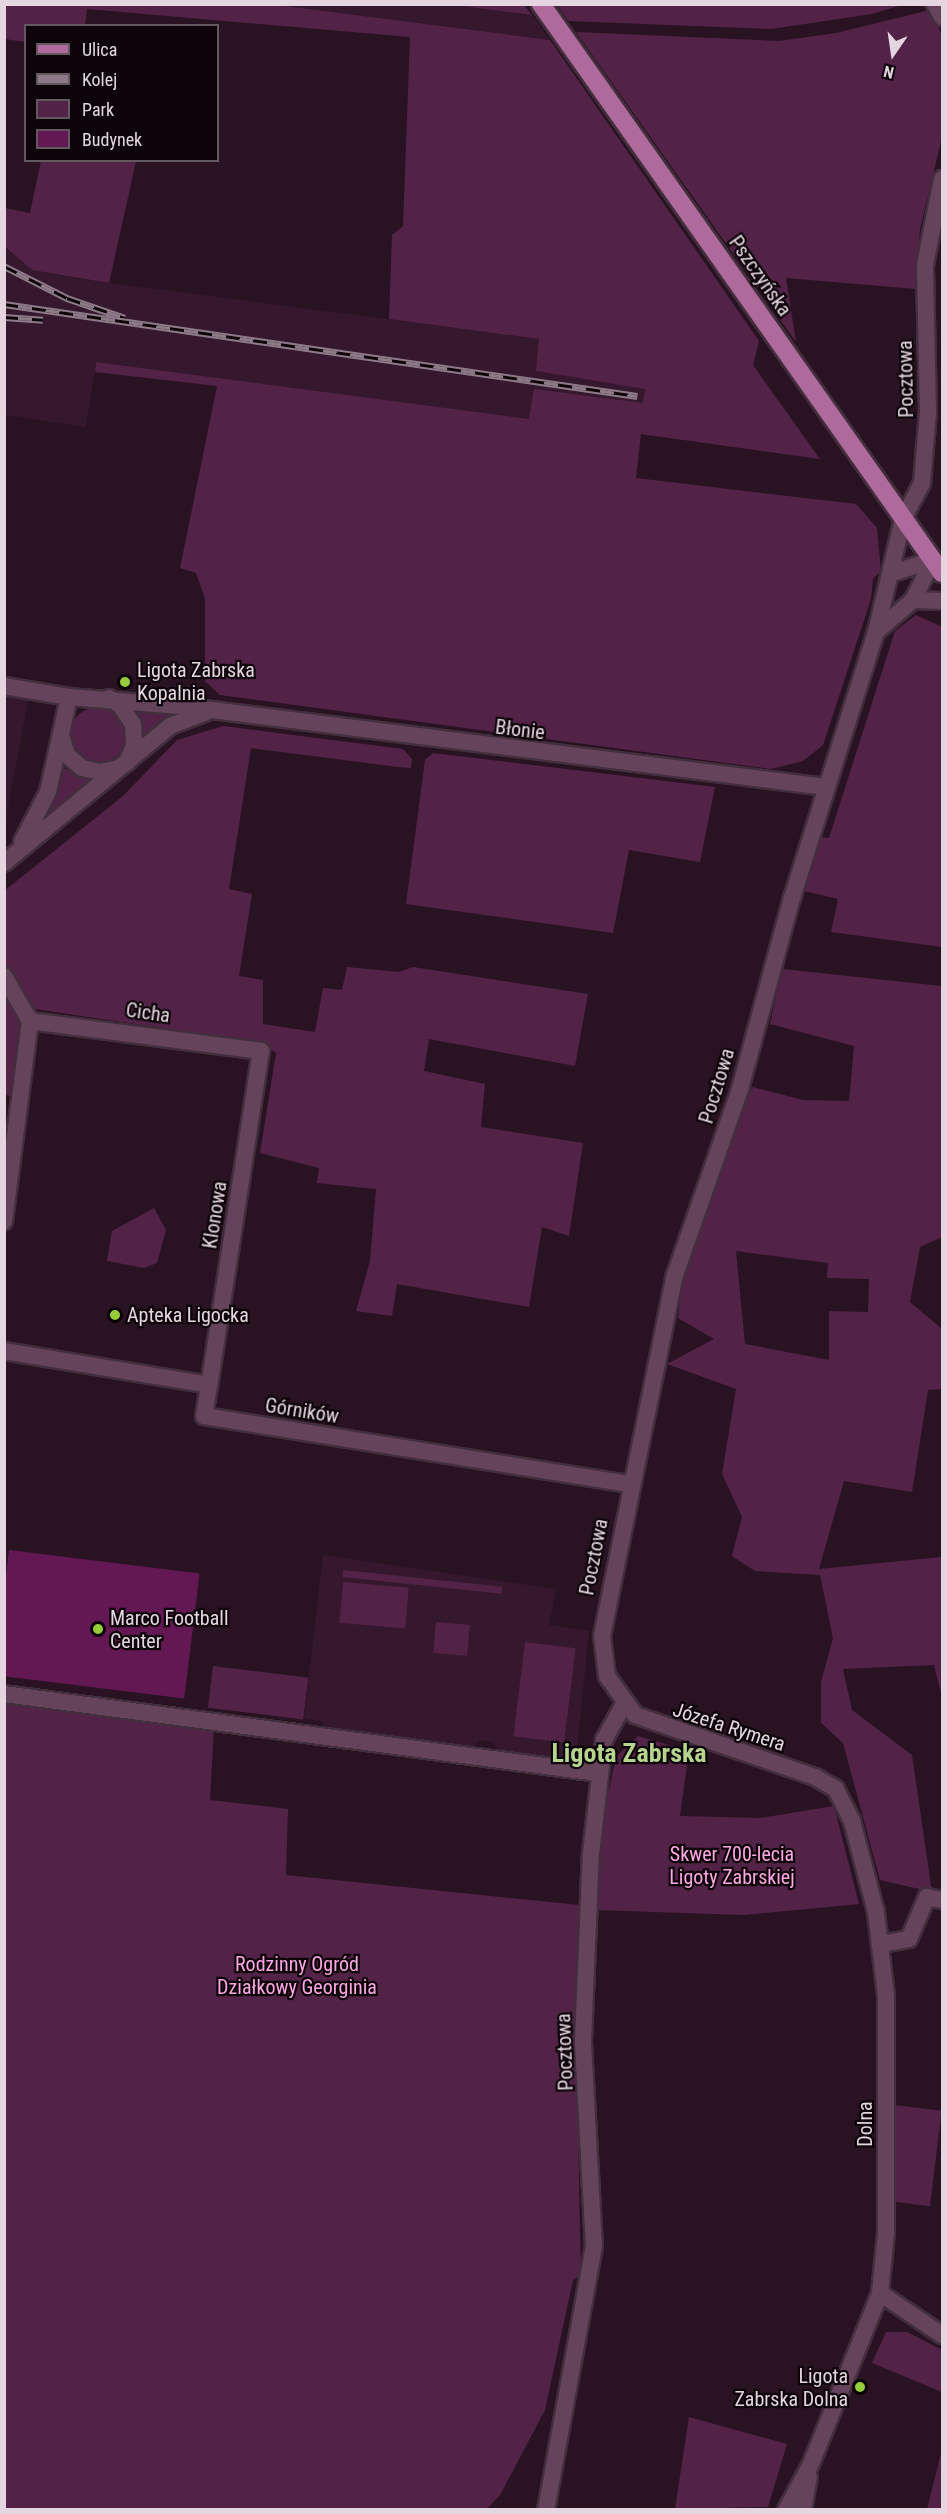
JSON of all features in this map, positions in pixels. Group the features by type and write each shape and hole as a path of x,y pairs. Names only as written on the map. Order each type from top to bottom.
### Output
{"main road":[{"name":"Pszczyńska","path":"541,4 938,567"}],"street":[{"path":"935,4 942,16"},
{"name":"Pocztowa","path":"546,2510 594,2247 583,2041 598,1773 604,1740 624,1704 607,1676 601,1650 630,1484 675,1275 740,1089 826,787 876,632 892,573 903,519 918,494 926,459 925,265 942,179"},
{"path":"892,573 938,567"},
{"path":"876,632 913,600 938,567"},
{"path":"913,600 942,601"},
{"name":"Błonie","path":"4,686 69,698 108,698 826,787"},
{"name":"Błonie","path":"8,861 44,803 69,698"},
{"path":"60,732 67,755 82,768 101,772 125,765 134,745 133,724 120,705 108,698"},
{"name":"Błonie","path":"8,861 180,720 210,712"},
{"path":"4,976 30,1021 4,1221"},
{"name":"Cicha","path":"30,1021 261,1051"},
{"name":"Klonowa","path":"209,1385 261,1051"},
{"path":"4,1351 209,1385"},
{"name":"Górników","path":"209,1385 204,1416 630,1484"},
{"path":"4,1694 598,1773"},
{"name":"Józefa Rymera","path":"624,1704 660,1727 826,1782"},
{"name":"Dolna","path":"786,2510 811,2464 880,2293 886,2233 886,1996 881,1944 850,1814 842,1796 826,1782"},
{"path":"881,1944 909,1939 927,1897 942,1900"},
{"path":"880,2293 942,2335"},
{"name":"Dolna","path":"803,2510 811,2464"}],"shaded area":[{"path":"446,4 532,15 550,40 277,5"},
{"path":"4,247 32,270 87,280 693,359 682,440 96,362 86,427 5,415"},
{"path":"4,686 30,690 5,823 4,823"},
{"path":"323,1555 556,1589 549,1625 589,1631 576,1761 500,1751 492,1742 480,1740 467,1752 333,1733 321,1721 304,1719"}],"green space":[{"path":"4,5 277,5 550,40 759,341 753,365 820,459 641,434 636,478 856,504 877,528 881,572 873,578 871,599 823,745 803,761 771,769 220,695 205,681 205,599 196,573 180,568 217,386 95,372 96,362 529,419 534,389 643,403 645,389 536,371 539,339 389,319 392,235 403,226 410,37 87,9 85,24 24,24 24,42 5,39"},
{"path":"447,5 524,5 532,15 462,6"},
{"path":"557,5 902,5 872,14 771,29 568,21"},
{"path":"930,10 942,35 942,137 920,229 916,289 786,278 796,342 576,32 779,41 836,33"},
{"path":"41,162 136,162 109,283 32,270 5,247 5,208 30,213"},
{"path":"916,615 942,627 942,947 831,932 838,899 804,891 817,837 829,838 895,631"},
{"path":"93,707 103,707 118,715 124,724 126,735 124,746 118,755 103,763 93,763 82,758 75,751 70,740 70,730 75,719 82,712"},
{"path":"135,709 174,712 174,714 144,737"},
{"path":"223,726 403,749 412,759 411,768 251,748 229,889 252,894 239,976 263,980 263,1024 315,1032 323,988 342,990 347,967 399,972 413,967 588,994 575,1066 429,1039 424,1071 485,1084 481,1127 583,1143 569,1236 542,1227 529,1307 397,1284 392,1316 356,1311 370,1261 376,1189 317,1183 319,1168 260,1153 276,1053 262,1043 35,1009 21,1027 10,1096 5,1095 4,891 123,796 177,740"},
{"path":"433,753 715,787 700,862 629,850 613,933 406,904 425,760"},
{"path":"60,767 94,780 43,821 52,798"},
{"path":"782,969 942,986 942,1237 920,1247 910,1302 942,1329 942,1389 928,1390 912,1492 844,1481 819,1569 942,1557 942,1697 934,1665 843,1669 852,1710 912,1755 932,1892 880,1880 843,1743 821,1723 821,1682 833,1638 820,1575 755,1571 732,1556 742,1517 722,1474 736,1389 667,1364 714,1339 678,1318 684,1267 752,1087 803,1100 849,1101 854,1046 770,1024","holes":["736,1251 828,1263 827,1278 869,1279 868,1312 829,1311 829,1360 745,1344"]},
{"path":"154,1208 166,1230 157,1263 144,1268 107,1261 112,1231"},
{"path":"343,1570 502,1587 501,1594 342,1577"},
{"path":"343,1582 409,1588 405,1629 339,1623"},
{"path":"436,1622 470,1625 467,1656 433,1653"},
{"path":"525,1642 576,1648 564,1743 513,1736"},
{"path":"213,1666 308,1678 303,1719 208,1708"},
{"name":"Rodzinny Ogród Działkowy Georginia","path":"5,1700 214,1726 210,1800 288,1809 286,1875 579,1905 576,2038 581,2275 573,2280 545,2410 500,2495 487,2509 5,2510"},
{"name":"Skwer 700-lecia Ligoty Zabrskiej","path":"638,1736 689,1751 680,1816 760,1818 834,1806 859,1904 744,1915 595,1910 599,1813 604,1813 616,1757"},
{"path":"894,2105 942,2111 930,2206 882,2200"},
{"path":"886,2332 907,2332 942,2350 942,2392 872,2363"},
{"path":"689,2417 787,2444 768,2507 675,2509"},
{"path":"942,2449 942,2509 927,2509 938,2466"}],"building":[{"name":"Marco Football Center","path":"9,1550 200,1573 184,1698 4,1676 4,1591"}],"railway":[{"path":"4,266 67,298 125,318"},
{"path":"4,304 637,396"},
{"path":"4,317 43,320"}],"place":[{"name":"Ligota Zabrska Kopalnia","path":"125,682"},
{"name":"Apteka Ligocka","path":"115,1315"},
{"name":"Marco Football Center","path":"98,1629"},
{"name":"Ligota Zabrska Dolna","path":"860,2387"}],"district":[{"name":"Ligota Zabrska","path":"629,1754"}]}
